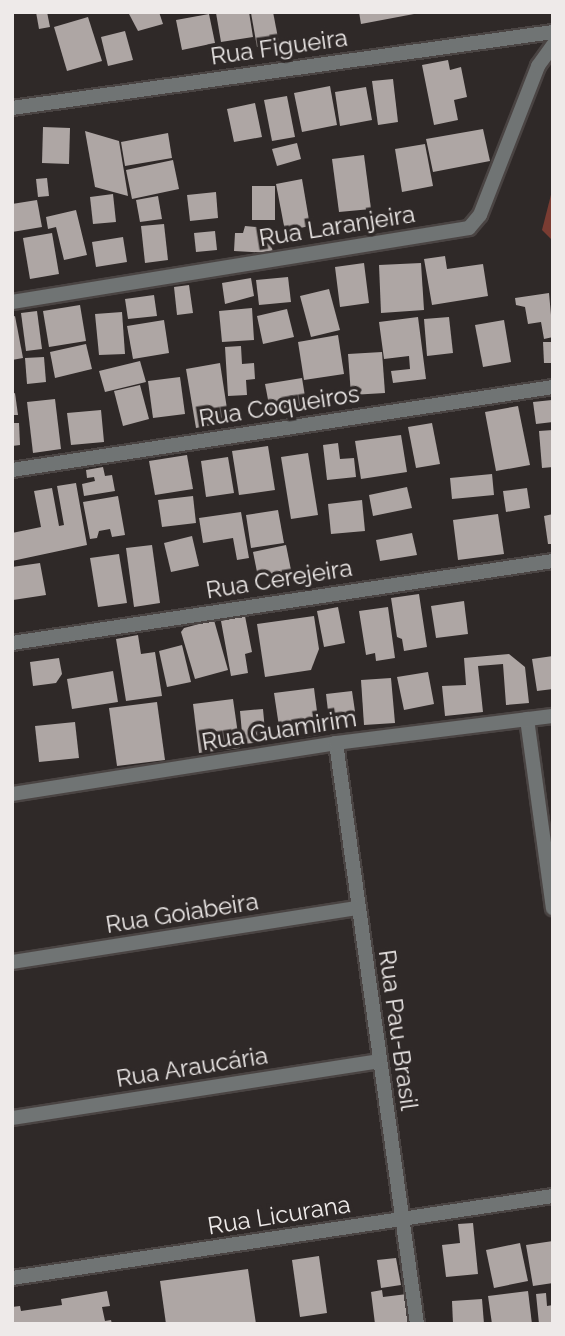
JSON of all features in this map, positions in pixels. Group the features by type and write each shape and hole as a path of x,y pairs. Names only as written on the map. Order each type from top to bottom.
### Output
{"street":[{"name":"Rua Figueira","path":"12,108 553,32"},
{"name":"Rua Laranjeira","path":"12,302 468,228 480,215 538,66 553,45"},
{"name":"Rua Coqueiros","path":"12,470 553,387"},
{"name":"Rua Cerejeira","path":"12,643 553,561"},
{"name":"Rua Guamirim","path":"13,794 336,743 553,716"},
{"path":"527,719 553,908"},
{"name":"Rua Pau-Brasil","path":"336,743 417,1324"},
{"path":"12,788 13,794"},
{"name":"Rua Goiabeira","path":"12,962 358,908"},
{"name":"Rua Araucária","path":"12,1118 380,1061"},
{"name":"Rua Licurana","path":"12,1278 553,1196"}],"shaded area":[{"path":"553,187 553,241 542,230"}],"building":[{"path":"36,12 47,12 50,27 39,29"},
{"path":"128,12 159,12 163,24 138,31"},
{"path":"249,12 253,37 221,42 216,13"},
{"path":"273,12 279,43 257,47 251,13"},
{"path":"359,12 414,12 414,14 361,24"},
{"path":"209,14 215,43 182,50 176,20"},
{"path":"88,17 102,61 67,71 54,27"},
{"path":"125,31 133,60 108,66 101,37"},
{"path":"448,60 450,70 461,67 467,97 454,100 458,120 434,125 422,65"},
{"path":"393,79 398,122 378,125 372,81"},
{"path":"330,86 337,125 302,132 294,93"},
{"path":"366,87 372,120 340,126 335,92"},
{"path":"287,96 295,137 272,141 264,100"},
{"path":"255,103 262,137 234,142 227,109"},
{"path":"43,127 70,128 69,164 42,163"},
{"path":"483,129 490,161 433,172 426,139"},
{"path":"85,131 119,141 128,196 95,187"},
{"path":"168,133 172,158 125,166 121,142"},
{"path":"297,143 301,159 277,166 272,149"},
{"path":"425,144 433,186 402,192 395,149"},
{"path":"364,155 371,209 339,212 332,159"},
{"path":"173,160 179,189 132,199 126,170"},
{"path":"47,178 49,196 38,197 36,179"},
{"path":"302,179 310,226 285,231 276,184"},
{"path":"252,186 275,186 275,220 252,220"},
{"path":"216,192 218,218 190,221 187,195"},
{"path":"113,194 116,222 93,224 90,197"},
{"path":"158,196 162,219 140,222 136,200"},
{"path":"37,200 42,227 12,232 12,204"},
{"path":"76,210 87,255 64,260 56,227 48,229 46,217"},
{"path":"164,224 168,260 145,263 141,226"},
{"path":"245,226 268,228 273,253 234,251 235,233 243,233"},
{"path":"215,231 217,250 196,252 194,233"},
{"path":"52,233 59,274 30,279 23,238"},
{"path":"123,237 127,262 96,267 92,242"},
{"path":"445,256 447,269 483,264 488,296 432,305 424,259"},
{"path":"364,263 369,303 340,307 335,267"},
{"path":"421,263 424,310 381,313 379,265"},
{"path":"288,277 291,302 259,305 256,280"},
{"path":"251,278 254,296 225,304 222,283"},
{"path":"189,285 193,313 177,315 174,287"},
{"path":"329,289 340,330 311,337 300,296"},
{"path":"549,293 553,337 544,339 541,322 528,324 525,307 516,305 515,298"},
{"path":"154,295 157,316 128,319 125,299"},
{"path":"80,305 86,341 49,347 43,311"},
{"path":"252,308 254,340 222,342 219,311"},
{"path":"287,309 294,337 263,344 257,316"},
{"path":"37,311 42,349 26,351 21,313"},
{"path":"122,312 125,354 99,355 95,314"},
{"path":"15,316 23,358 12,360 12,317"},
{"path":"418,317 426,379 393,383 391,371 410,369 409,356 384,359 379,322"},
{"path":"449,317 453,353 427,356 424,319"},
{"path":"164,320 169,353 133,359 127,326"},
{"path":"504,320 511,362 483,367 475,325"},
{"path":"338,335 344,374 304,380 298,342"},
{"path":"543,342 553,342 553,363 544,363"},
{"path":"86,344 92,369 55,378 50,352"},
{"path":"241,346 242,364 254,363 255,379 246,380 247,395 228,396 225,347"},
{"path":"382,352 385,393 351,395 348,354"},
{"path":"44,357 46,382 27,384 25,358"},
{"path":"140,361 146,382 105,392 99,371"},
{"path":"220,363 229,422 196,428 186,369"},
{"path":"180,377 185,414 153,418 148,381"},
{"path":"302,378 307,409 271,415 265,384"},
{"path":"140,385 149,419 123,426 114,391"},
{"path":"15,393 18,415 12,415 12,394"},
{"path":"55,399 61,449 33,453 27,402"},
{"path":"552,400 553,422 536,424 533,402"},
{"path":"518,406 530,465 496,471 485,412"},
{"path":"101,410 104,442 71,445 67,413"},
{"path":"12,423 19,423 20,445 12,446"},
{"path":"432,423 440,464 416,468 408,427"},
{"path":"553,430 553,467 542,468 539,431"},
{"path":"401,435 407,472 361,479 355,441"},
{"path":"338,443 340,459 354,458 356,477 327,480 323,445"},
{"path":"268,446 275,490 239,495 232,451"},
{"path":"308,453 318,515 291,519 281,457"},
{"path":"187,455 193,489 155,495 149,461"},
{"path":"228,457 234,493 206,497 201,461"},
{"path":"103,467 105,476 112,475 115,491 84,496 82,484 95,481 94,477 87,478 86,470"},
{"path":"492,474 494,495 452,499 450,478"},
{"path":"76,483 87,545 12,561 12,533 41,527 34,491 52,488 59,526 64,525 57,486"},
{"path":"407,487 412,508 373,516 369,495"},
{"path":"527,488 530,508 506,512 503,491"},
{"path":"118,496 125,535 112,537 110,529 99,531 97,538 90,539 83,502"},
{"path":"193,496 196,523 162,527 158,500"},
{"path":"362,500 365,531 331,534 328,504"},
{"path":"278,510 284,543 251,548 246,515"},
{"path":"241,512 249,558 237,560 233,538 203,543 199,518"},
{"path":"498,514 504,554 458,560 453,520"},
{"path":"553,514 553,544 548,544 544,516"},
{"path":"412,533 417,555 380,561 376,540"},
{"path":"192,536 199,566 171,572 164,543"},
{"path":"152,545 160,603 134,607 126,548"},
{"path":"286,545 291,570 258,577 253,552"},
{"path":"119,554 127,603 98,607 90,558"},
{"path":"40,563 46,595 13,600 12,567"},
{"path":"419,594 427,647 404,651 402,639 397,637 391,598"},
{"path":"464,601 468,634 436,638 431,606"},
{"path":"338,607 345,643 324,647 317,611"},
{"path":"388,607 395,658 376,661 375,653 366,655 359,611"},
{"path":"245,616 252,652 245,654 248,673 231,676 221,621"},
{"path":"314,616 319,649 311,670 265,677 257,624"},
{"path":"214,620 228,670 195,679 181,632 184,628"},
{"path":"138,635 141,654 155,652 162,696 126,701 116,639"},
{"path":"182,645 191,682 167,687 159,651"},
{"path":"509,654 525,667 529,703 506,705 503,664 478,666 483,712 445,716 442,686 466,685 464,658"},
{"path":"553,656 553,689 537,691 532,659"},
{"path":"59,658 62,674 56,683 33,686 30,662"},
{"path":"113,671 118,702 72,709 67,679"},
{"path":"428,672 434,704 404,710 397,677"},
{"path":"391,678 395,723 364,725 361,680"},
{"path":"314,688 320,735 281,740 274,693"},
{"path":"352,691 357,725 330,728 326,694"},
{"path":"233,699 240,748 199,753 193,704"},
{"path":"157,702 165,760 117,766 109,708"},
{"path":"263,709 266,742 243,744 240,711"},
{"path":"75,722 79,758 39,762 35,726"},
{"path":"473,1223 478,1274 446,1277 442,1245 460,1243 458,1224"},
{"path":"553,1241 553,1283 533,1286 526,1245"},
{"path":"520,1243 528,1281 494,1288 486,1250"},
{"path":"319,1256 327,1313 300,1317 292,1260"},
{"path":"396,1258 401,1285 381,1288 377,1260"},
{"path":"248,1269 256,1324 166,1324 160,1281"},
{"path":"382,1290 383,1297 407,1294 411,1322 375,1324 371,1292"},
{"path":"107,1291 110,1306 102,1307 105,1321 111,1320 112,1324 12,1324 12,1307 20,1306 21,1311 62,1305 61,1299"},
{"path":"528,1291 532,1324 492,1324 488,1296"},
{"path":"546,1293 547,1306 553,1305 553,1324 539,1324 536,1294"},
{"path":"482,1299 484,1324 453,1324 452,1301"}]}
